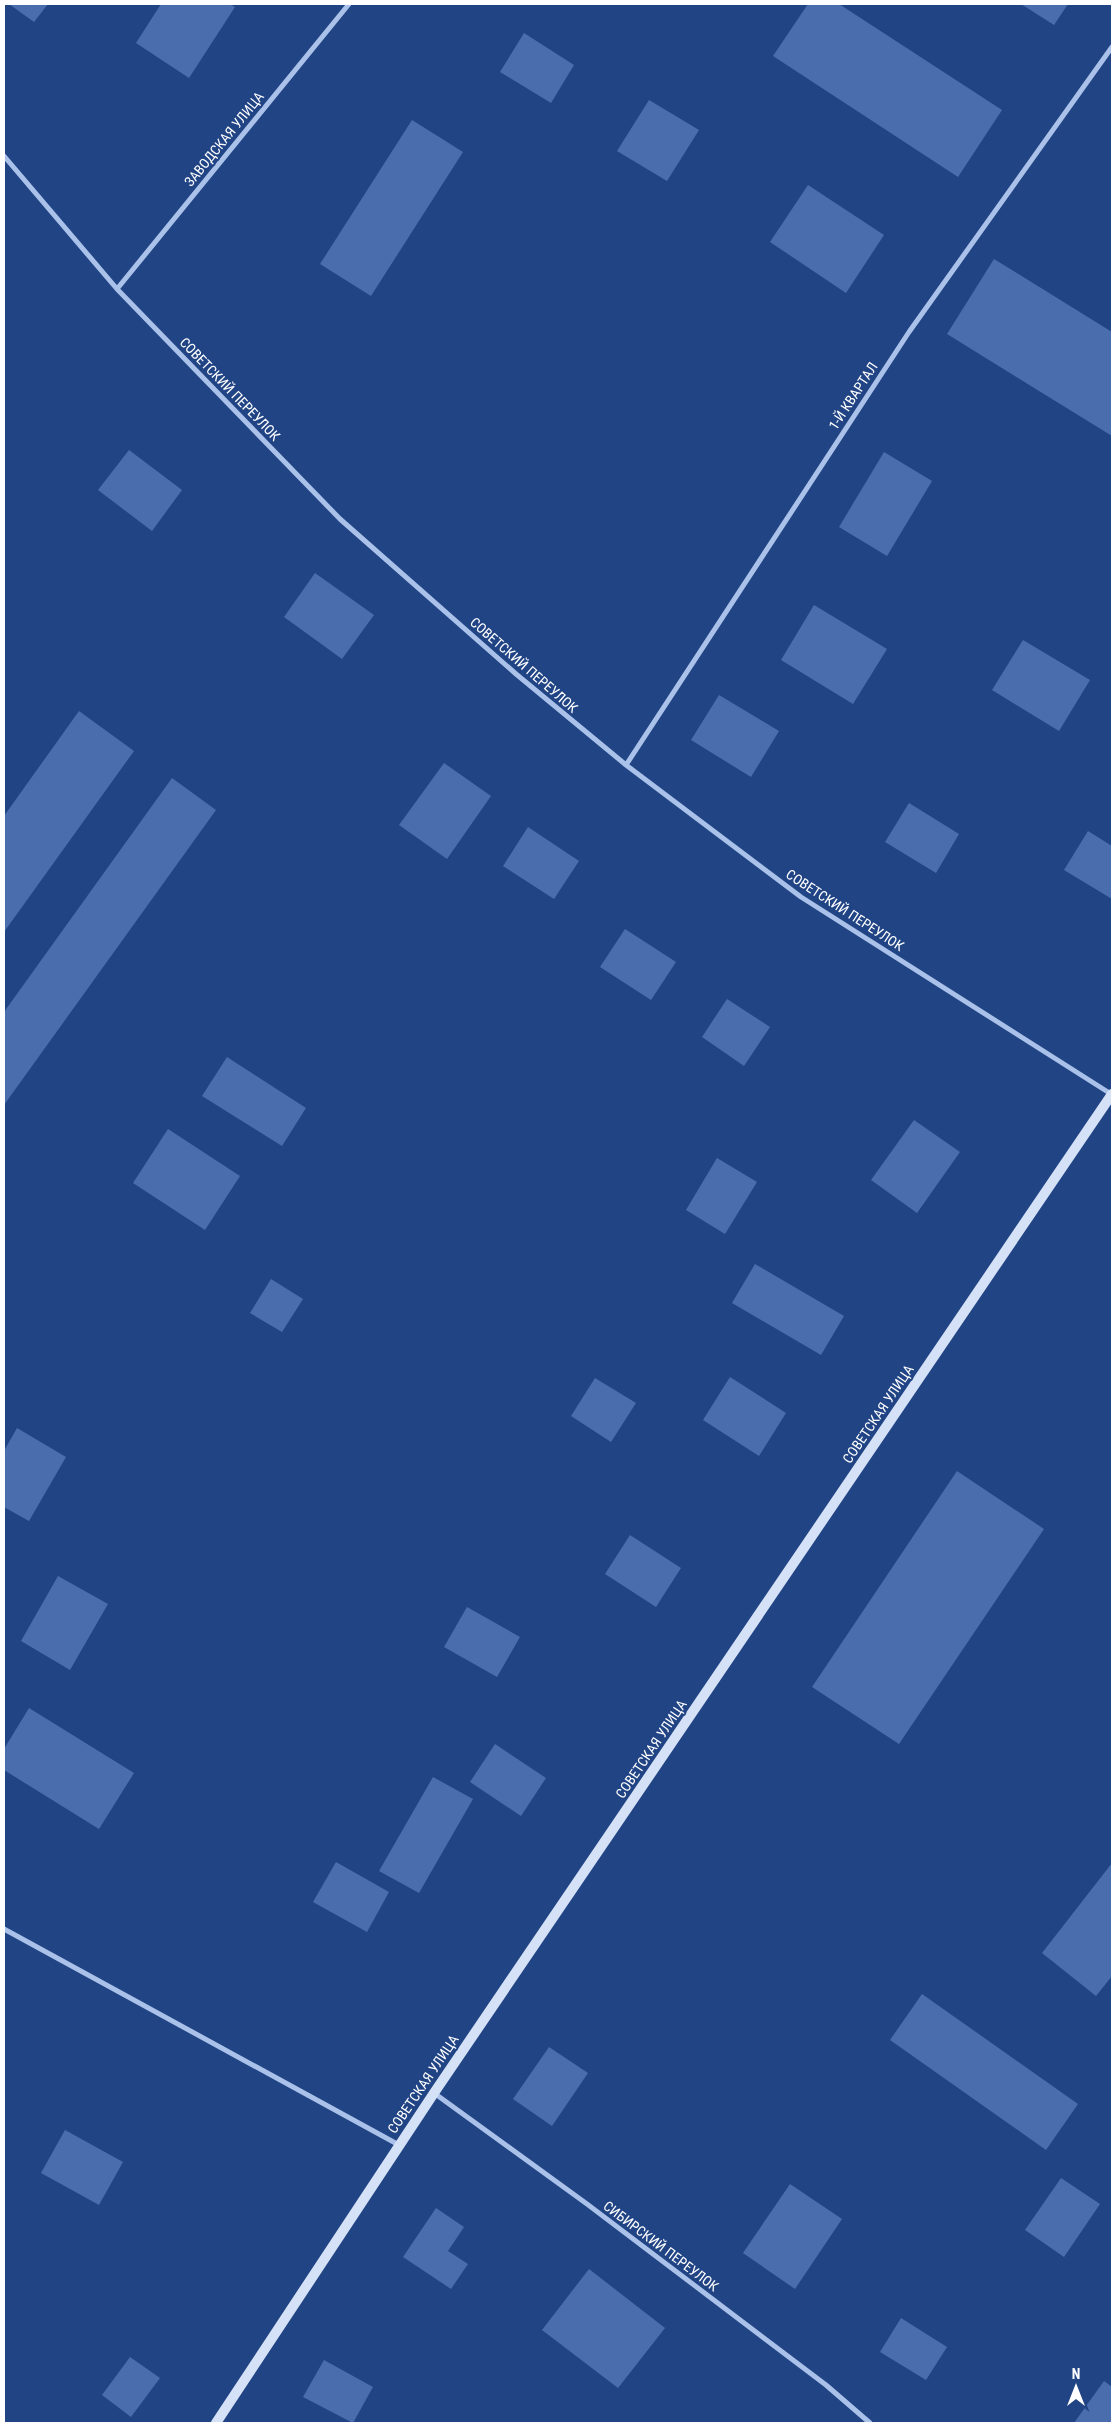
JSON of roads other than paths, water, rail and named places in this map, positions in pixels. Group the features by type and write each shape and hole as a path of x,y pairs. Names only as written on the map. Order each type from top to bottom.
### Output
{"main road":[{"name":"СОВЕТСКАЯ УЛИЦА","path":"216,2423 434,2093 1112,1094"}],"street":[{"name":"ЗАВОДСКАЯ УЛИЦА","path":"117,289 349,4"},
{"name":"1-Й КВАРТАЛ","path":"626,765 908,332 1112,48"},
{"name":"СОВЕТСКИЙ ПЕРЕУЛОК","path":"4,156 117,289 340,519 516,674 626,765 801,897 1112,1094"},
{"path":"4,1929 400,2145"},
{"name":"СИБИРСКИЙ ПЕРЕУЛОК","path":"434,2093 587,2204 826,2385 870,2423"}]}
